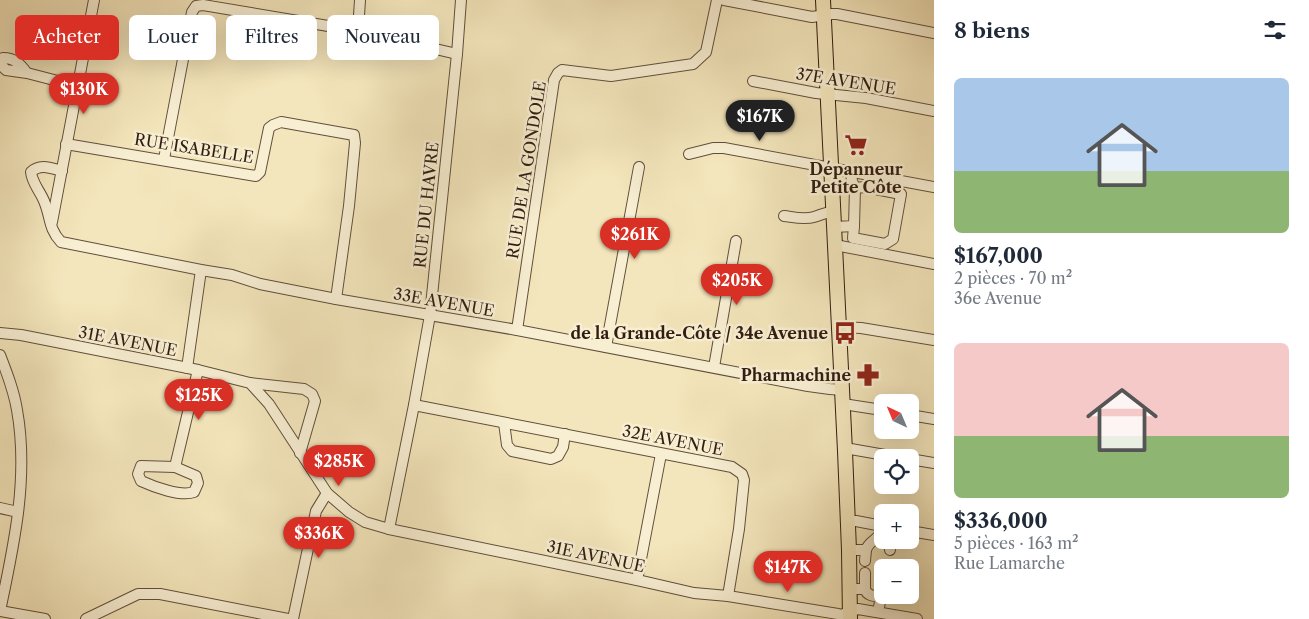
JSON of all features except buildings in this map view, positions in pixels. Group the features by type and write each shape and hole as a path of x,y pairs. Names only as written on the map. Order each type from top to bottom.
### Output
{"main road":[{"path":"823,0 845,448 850,615"}],"street":[{"path":"51,225 94,0"},
{"path":"359,15 360,0"},
{"name":"RUE DU HAVRE","path":"389,529 430,315 461,0"},
{"name":"RUE DE LA GONDOLE","path":"517,330 554,80 558,72 562,70 610,76 693,64 706,52 716,0"},
{"path":"724,0 812,17 837,14 934,33"},
{"path":"164,160 192,12 196,6 203,5 327,26"},
{"path":"439,50 457,54"},
{"path":"27,73 77,86"},
{"name":"37E AVENUE","path":"753,82 866,98 934,111"},
{"name":"RUE ISABELLE","path":"66,144 256,176 260,172 269,128 273,125 281,122 354,135 350,206 336,299"},
{"path":"689,154 713,148 724,148 934,187"},
{"path":"51,225 44,201 32,178 31,172 36,167 62,171"},
{"path":"606,347 640,167"},
{"path":"851,172 854,188 852,243"},
{"path":"881,190 883,178"},
{"path":"833,188 865,187 901,194 893,239 884,249"},
{"path":"784,216 813,218 825,212 834,212"},
{"name":"33E AVENUE","path":"51,225 54,234 61,242 232,275 260,284 517,330 820,388 842,390"},
{"path":"834,227 854,226"},
{"path":"714,367 736,241"},
{"path":"835,246 852,243 884,249 934,264"},
{"path":"187,368 201,270"},
{"path":"839,327 861,328 934,340"},
{"name":"31E AVENUE","path":"0,333 21,335 198,370 250,383 304,389 312,394 315,401 300,452"},
{"path":"0,356 14,395 21,448 18,512 0,611 44,619"},
{"path":"176,467 198,370"},
{"name":"31E AVENUE","path":"250,383 269,404 327,492 349,512 365,522 389,529 694,593 728,596 805,614 850,615 858,609 917,619"},
{"path":"843,404 874,409"},
{"name":"32E AVENUE","path":"414,405 732,467 742,474 744,480 739,529 728,596"},
{"path":"919,416 934,418"},
{"path":"504,423 507,445 512,451 551,459 558,456 563,447 565,434"},
{"path":"845,448 874,453"},
{"path":"636,580 662,454"},
{"path":"919,460 934,463"},
{"path":"141,466 176,467 196,476 198,483 194,492 187,494 153,486 141,481 138,474 141,466"},
{"path":"293,619 316,511 327,492"},
{"path":"0,508 18,512"},
{"path":"848,521 874,526"},
{"path":"919,532 934,535"},
{"path":"865,561 866,550 874,540"},
{"path":"849,550 866,550"},
{"path":"865,573 866,592 881,597 878,612"},
{"path":"850,589 865,589"},
{"path":"86,619 138,594 160,594 288,619"}],"place":[{"name":"Dépanneur Petite Côte","path":"856,145"},
{"name":"de la Grande-Côte / 34e Avenue","path":"845,333"},
{"name":"Pharmachine","path":"868,375"}]}
